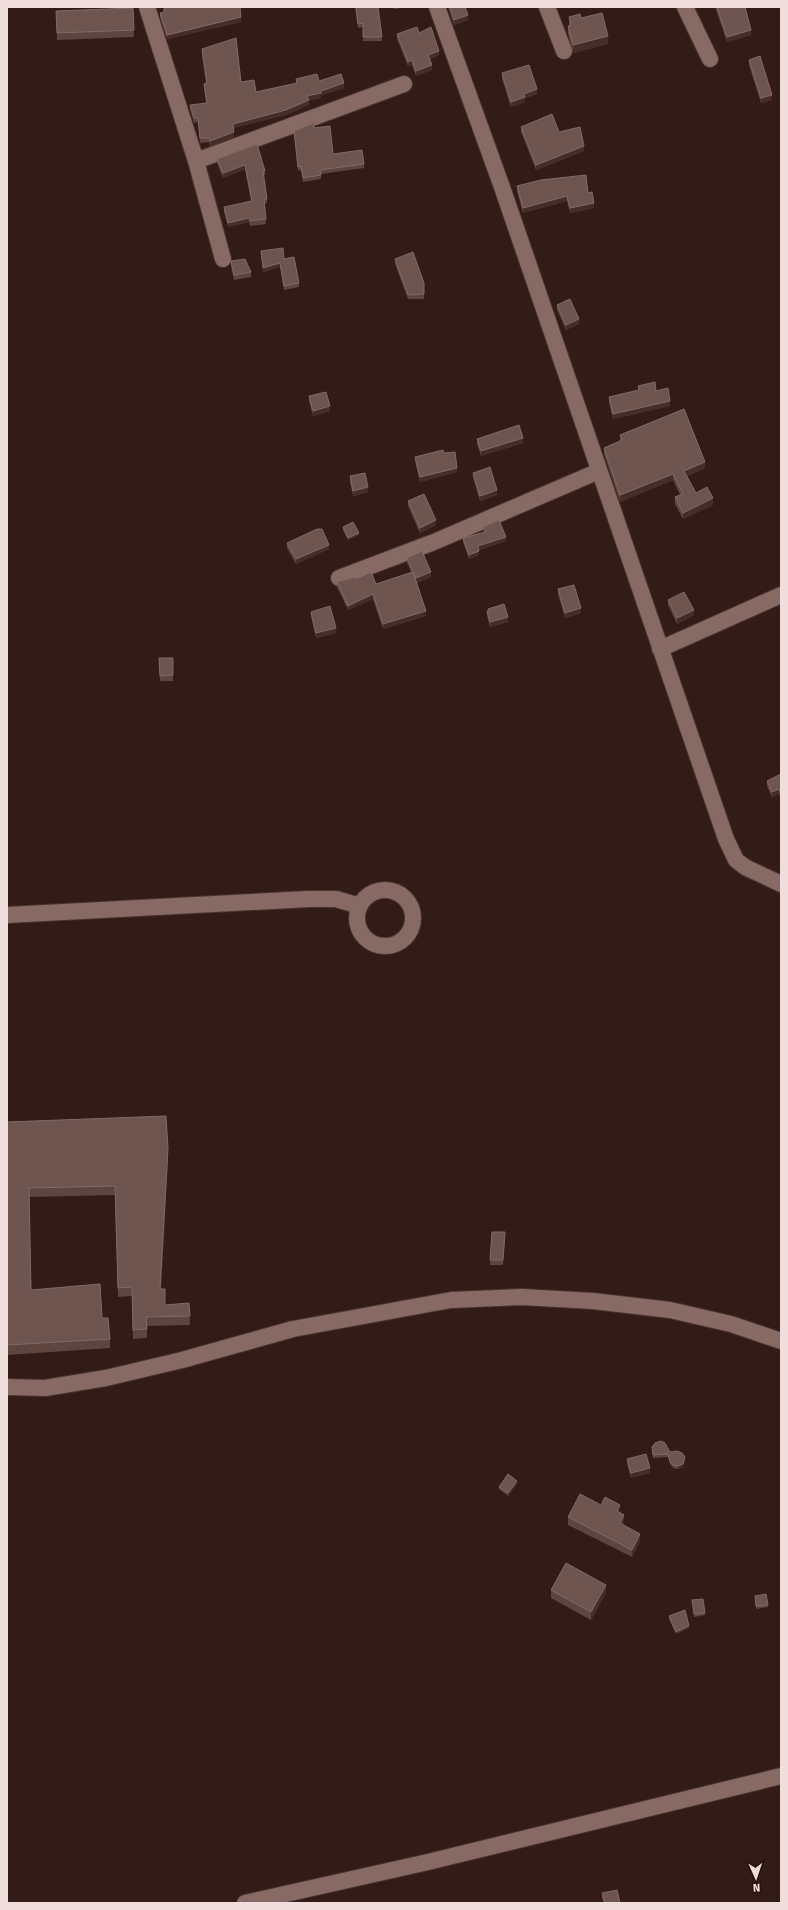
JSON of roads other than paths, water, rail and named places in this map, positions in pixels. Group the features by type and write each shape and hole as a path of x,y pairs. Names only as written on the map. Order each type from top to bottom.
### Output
{"street":[{"path":"147,7 196,161 223,259"},
{"path":"437,7 503,190 660,649 731,851 736,860 745,867 781,884"},
{"path":"547,7 564,52"},
{"path":"686,7 710,60"},
{"path":"196,161 404,84"},
{"path":"339,578 434,542 599,471"},
{"path":"660,649 781,595"},
{"path":"7,915 308,899 336,899 360,906"},
{"path":"7,1386 45,1388 106,1378 182,1360 293,1329 451,1300 522,1297 600,1302 670,1310 731,1324 781,1341"},
{"path":"245,1903 436,1861 781,1776"}]}
